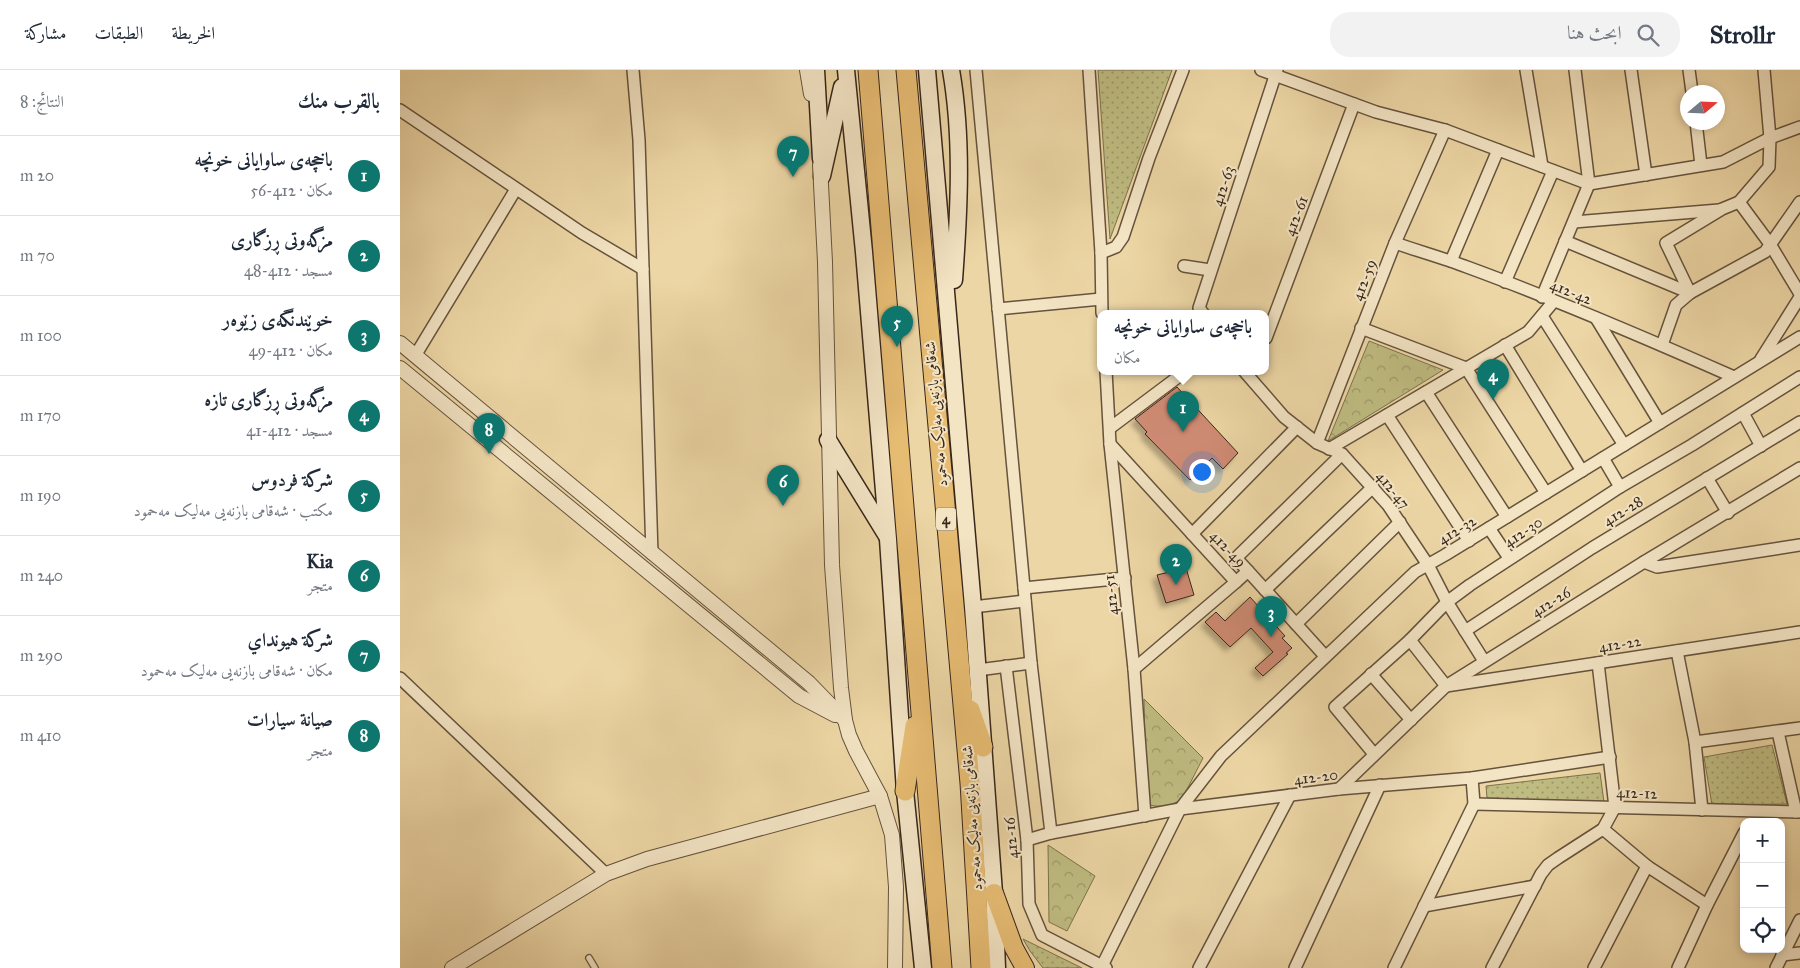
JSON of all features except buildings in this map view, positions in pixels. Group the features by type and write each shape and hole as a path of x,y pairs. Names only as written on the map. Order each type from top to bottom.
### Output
{"highway":[{"path":"868,70 942,968"},
{"name":"شەقامی بازنەیی مەلیک مەحمود","path":"906,70 973,828 981,968"},
{"path":"961,685 983,747"},
{"path":"905,791 919,698"}],"main road":[{"path":"816,70 822,176"},
{"path":"926,70 950,322 978,670 994,893 997,968"},
{"path":"950,322 956,245 958,162 956,110 951,70"},
{"path":"822,176 846,71"},
{"path":"846,71 864,252 888,539 905,791 923,968"},
{"path":"828,440 888,539"},
{"path":"994,893 1014,948 1025,968"}],"street":[{"path":"633,70 639,140 652,554"},
{"path":"807,70 822,176 832,566 841,688 845,720 856,751 880,796 892,835 896,887 895,968"},
{"path":"976,70 1031,663 1051,833"},
{"path":"1089,70 1101,253 1102,310"},
{"path":"1101,253 1116,247 1123,237 1149,158 1183,70"},
{"path":"1261,70 1276,72 1354,104 1445,130 1589,184 1722,162 1770,138 1800,127"},
{"path":"1505,282 1547,168 1526,70"},
{"path":"1542,297 1589,184 1575,70"},
{"path":"1631,70 1646,175"},
{"path":"1689,70 1691,85"},
{"path":"1690,294 1666,243 1722,209 1739,202 1769,167 1770,138 1764,70"},
{"name":"412-63","path":"1201,310 1210,270 1276,72"},
{"name":"412-61","path":"1269,330 1354,104"},
{"path":"400,110 582,233 643,269"},
{"name":"412-59","path":"1317,443 1394,242 1445,130"},
{"path":"1697,130 1701,165"},
{"path":"1451,262 1498,150"},
{"path":"415,356 516,189"},
{"path":"1739,202 1770,244 1800,296 1758,362"},
{"path":"1662,344 1676,305 1690,294 1765,252 1800,202"},
{"path":"1574,222 1722,209"},
{"path":"1565,241 1690,294"},
{"name":"412-42","path":"1394,242 1505,282 1662,344 1734,377"},
{"path":"1184,266 1210,270"},
{"path":"998,309 1101,298"},
{"path":"1329,449 1528,332 1554,302"},
{"path":"1542,316 1624,445"},
{"path":"1596,318 1660,423"},
{"path":"1361,328 1466,368 1546,493"},
{"name":"412-32","path":"1104,967 1180,809 1221,756 1415,572 1469,541 1800,337"},
{"path":"400,343 652,554 809,682 845,720"},
{"path":"1505,345 1582,471"},
{"path":"400,368 799,696 845,720"},
{"name":"412-51","path":"1106,375 1110,444 1134,669 1145,816"},
{"path":"1110,428 1181,375"},
{"name":"412-47","path":"1251,375 1284,417 1317,443 1342,454 1388,505 1428,565 1447,602 1484,661"},
{"name":"412-30","path":"1374,754 1335,706 1410,640 1447,602 1510,558 1620,487 1800,377"},
{"path":"1426,392 1507,517"},
{"path":"1743,413 1761,446"},
{"path":"1386,415 1469,541"},
{"name":"412-28","path":"1465,630 1592,548 1800,422"},
{"path":"1192,534 1297,428"},
{"name":"412-49","path":"1110,444 1236,582 1248,571 1325,656"},
{"path":"1224,568 1342,454"},
{"path":"1604,458 1620,487"},
{"name":"412-26","path":"1339,789 1446,686 1644,562 1800,468"},
{"path":"1707,478 1728,513"},
{"path":"1265,590 1373,487"},
{"path":"1296,624 1400,522"},
{"path":"1490,528 1510,558"},
{"path":"1644,562 1657,567 1800,545"},
{"path":"1236,558 1248,571"},
{"path":"1024,588 1125,578"},
{"path":"1134,669 1236,582"},
{"path":"973,607 1025,601"},
{"name":"412-22","path":"1446,686 1800,632"},
{"path":"1410,640 1446,686"},
{"path":"1677,651 1695,742 1702,810"},
{"path":"978,670 1031,663"},
{"path":"1492,968 1548,865 1603,829 1614,807 1610,756 1598,663"},
{"name":"412-16","path":"1006,666 1028,840 1029,904 1042,935 1104,967"},
{"path":"1372,674 1411,720"},
{"path":"400,678 606,874"},
{"path":"799,696 809,682"},
{"path":"1695,742 1800,728"},
{"path":"1778,732 1798,812"},
{"name":"412-20","path":"1028,840 1051,833 1180,809 1339,789 1472,778 1610,756"},
{"path":"1394,968 1474,804 1472,778"},
{"path":"1295,968 1380,786"},
{"path":"1200,968 1290,795"},
{"path":"452,968 606,874 647,859 880,796"},
{"name":"412-12","path":"1474,804 1702,810 1752,817 1798,812"},
{"path":"1603,829 1647,866 1707,905"},
{"path":"1678,968 1707,905 1740,841"},
{"path":"1594,968 1647,866"},
{"path":"1424,906 1535,886"},
{"path":"1776,968 1800,920"},
{"path":"1782,955 1800,953"}],"lane":[{"path":"588,958 595,968"}],"green space":[{"path":"1098,70 1172,70 1110,239"},
{"path":"1369,341 1443,370 1328,441"},
{"path":"1144,699 1203,758 1182,799 1175,803 1158,806 1150,805 1146,800"},
{"path":"1772,745 1787,804 1712,805 1704,757"},
{"path":"1600,773 1604,802 1487,798 1486,786"},
{"path":"1048,845 1095,876 1067,931 1049,922"},
{"path":"1023,939 1082,968 1043,968"}],"place":[{"name":"شركة هيونداي","path":"793,177"},
{"name":"شركة فردوس","path":"897,347"},
{"name":"مزگەوتی ڕزگاری تازە","path":"1493,400"},
{"name":"باخچەی ساوایانی خونچە","path":"1183,432"},
{"name":"صيانة سيارات","path":"489,454"},
{"name":"Kia","path":"783,506"},
{"name":"مزگەوتی ڕزگاری","path":"1176,585"},
{"name":"خوێندنگەی زێوەر","path":"1271,637"}]}
